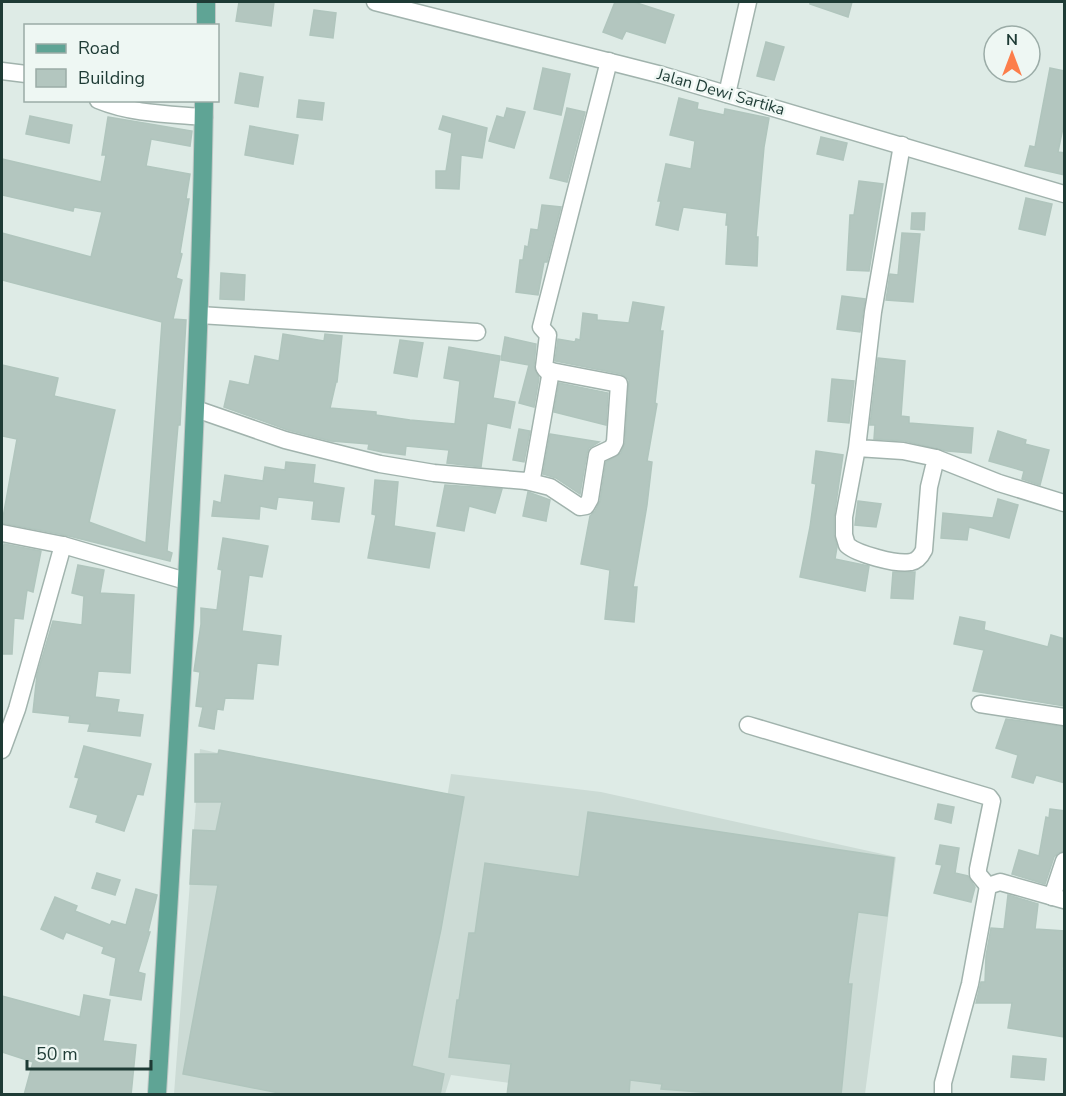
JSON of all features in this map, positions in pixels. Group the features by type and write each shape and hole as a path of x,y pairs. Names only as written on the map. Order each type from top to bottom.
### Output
{"main road":[{"path":"206,2 206,24"},
{"path":"157,1095 196,408 204,109"}],"street":[{"name":"Jalan Dewi Sartika","path":"375,2 609,61 1065,194"},
{"path":"727,94 748,2"},
{"path":"196,408 285,440 380,464 434,473 526,481 550,487 580,507 586,506 590,499 597,455 612,448 615,442 619,384 546,370 544,368 548,335 541,327 609,61"},
{"path":"2,71 24,74"},
{"path":"103,102 121,109 145,113 204,109"},
{"path":"902,145 873,312 857,448 844,517 845,542 857,551 901,562 914,561 923,552 929,487 936,458"},
{"path":"200,315 477,332"},
{"path":"526,481 532,478 551,371"},
{"path":"857,448 903,451 936,458 999,483 1065,503"},
{"path":"2,533 63,545 186,580"},
{"path":"2,750 17,709 63,545"},
{"path":"980,704 1065,717"},
{"path":"748,725 988,797 992,801 978,874 988,886"},
{"path":"988,886 1000,882 1059,899 1065,861"},
{"path":"943,1095 943,1083 970,984 988,886"}],"shaded area":[{"path":"200,749 446,804 451,774 601,792 896,857 865,1094 590,1094 451,1075 445,1094 174,1094"}],"building":[{"path":"239,2 274,2 271,26 236,21"},
{"path":"615,2 634,2 674,15 665,43 626,31 622,39 603,32"},
{"path":"810,2 852,2 848,17 810,4"},
{"path":"314,10 336,13 333,38 310,35"},
{"path":"766,42 784,47 774,80 757,76"},
{"path":"543,68 570,74 561,115 534,109"},
{"path":"1050,68 1065,71 1065,118 1058,152 1065,153 1065,175 1025,166 1030,146 1035,147"},
{"path":"240,73 263,77 258,107 235,103"},
{"path":"679,98 698,103 697,109 724,115 725,109 769,118 764,147 756,237 758,237 757,266 726,264 727,213 683,207 678,230 656,225 661,201 658,201 666,164 691,169 695,141 670,135"},
{"path":"299,100 324,103 322,120 297,117"},
{"path":"507,108 525,112 514,148 489,141 497,116 504,118"},
{"path":"567,108 585,112 567,182 550,178"},
{"path":"30,116 72,125 69,143 26,134"},
{"path":"443,116 487,128 482,158 461,155 459,189 436,188 436,171 446,171 452,133 439,129"},
{"path":"108,117 192,131 190,146 151,139 146,166 190,174 186,199 189,199 180,253 182,254 176,278 182,280 173,319 186,320 180,425 178,425 167,551 172,553 170,561 65,535 2,523 17,439 2,436 2,365 58,378 54,396 115,410 89,522 146,543 162,322 2,280 2,233 91,257 102,212 74,207 73,211 2,195 2,159 101,182 106,155 102,155"},
{"path":"250,126 298,135 293,164 245,155"},
{"path":"821,137 847,143 843,160 817,154"},
{"path":"859,181 883,184 869,271 847,270 850,215 854,215"},
{"path":"1026,198 1052,204 1045,235 1019,229"},
{"path":"542,205 561,207 547,262 544,262 538,295 516,292 520,260 523,260 525,246 528,247 531,229 538,230"},
{"path":"912,213 925,213 924,230 911,229"},
{"path":"902,233 920,234 913,302 886,300 890,274 898,275"},
{"path":"221,273 245,275 244,300 220,299"},
{"path":"842,296 865,299 860,332 837,329"},
{"path":"633,302 664,307 660,331 663,331 655,403 657,404 647,461 652,462 633,587 637,587 634,622 605,619 610,570 581,564 590,516 600,501 606,462 621,453 625,443 629,380 621,374 555,361 558,339 575,342 576,339 580,340 583,313 597,315 597,320 629,323"},
{"path":"283,334 324,341 325,334 342,336 337,382 330,408 376,412 376,415 410,420 455,424 460,381 444,378 449,347 500,356 493,398 515,402 510,428 487,423 481,467 447,463 449,450 406,446 405,455 382,452 368,449 369,444 331,441 288,430 224,407 230,381 249,385 255,356 279,361"},
{"path":"505,337 536,344 534,366 539,378 534,407 519,403 529,365 501,360"},
{"path":"400,340 423,343 417,377 394,373"},
{"path":"878,358 905,361 901,416 909,417 909,423 973,428 971,453 947,451 905,441 874,439 875,425 870,425"},
{"path":"832,379 854,381 849,423 828,421"},
{"path":"559,383 608,393 606,425 554,412"},
{"path":"519,429 530,431 524,462 513,460"},
{"path":"998,431 1026,440 1025,444 1049,450 1040,485 1022,479 1024,471 989,461"},
{"path":"550,434 599,442 589,448 587,453 580,494 556,478 543,474"},
{"path":"816,451 843,455 834,517 837,547 835,559 869,566 865,591 800,577 816,484 812,483"},
{"path":"286,462 315,465 313,483 344,488 339,522 312,519 314,501 278,497 276,509 260,506 259,519 212,516 214,501 221,503 225,475 263,481 265,467 285,470"},
{"path":"375,480 398,482 394,526 435,533 429,568 368,558 376,515 372,514"},
{"path":"445,485 502,489 495,513 469,506 464,531 437,526"},
{"path":"528,492 550,500 546,521 523,516"},
{"path":"998,499 1018,505 1009,538 969,527 967,540 941,538 943,513 993,518"},
{"path":"858,501 881,504 876,527 855,525"},
{"path":"223,538 268,546 262,577 249,575 242,631 281,636 278,665 257,663 253,699 225,698 223,710 217,709 214,729 199,726 203,707 196,706 200,672 194,671 201,608 217,610 222,570 218,569"},
{"path":"4,544 41,551 33,592 27,590 23,619 14,618 12,654 2,654"},
{"path":"78,565 104,570 100,593 134,595 130,673 98,671 95,697 119,700 117,712 143,715 140,736 88,731 90,724 69,722 70,716 33,712 37,675 53,621 82,625 84,596 72,593"},
{"path":"893,572 915,572 913,599 891,598"},
{"path":"960,617 985,622 984,630 1048,647 1051,635 1065,639 1065,706 973,691 984,650 954,644"},
{"path":"1006,719 1065,727 1065,783 1036,775 1033,783 1012,777 1018,755 996,748"},
{"path":"84,746 151,764 143,795 137,794 124,831 96,822 98,815 70,807 79,778 75,777"},
{"path":"219,750 464,797 441,929 412,1066 444,1074 440,1095 289,1095 183,1074 218,885 190,884 193,830 216,831 222,802 195,802 195,754 218,754"},
{"path":"938,804 954,807 951,823 935,819"},
{"path":"1050,809 1065,811 1065,851 1054,857 1045,884 1012,874 1019,850 1039,856 1046,817 1049,818"},
{"path":"588,812 894,858 887,916 858,912 848,984 852,984 841,1095 740,1095 661,1089 662,1084 630,1080 629,1095 507,1095 511,1064 449,1057 469,933 475,933 485,863 579,877"},
{"path":"940,845 959,848 955,873 968,876 975,887 971,902 934,893 942,865 936,864"},
{"path":"97,873 120,880 115,895 92,888"},
{"path":"136,889 157,895 148,932 150,932 138,972 145,974 141,1000 110,995 116,958 102,953 104,947 66,932 63,939 41,929 55,897 77,906 75,911 110,925 112,921 126,925"},
{"path":"1008,895 1038,904 1035,929 1065,931 1062,970 1065,970 1065,1037 1008,1028 1012,1003 976,1003 981,982 985,982 986,956 991,928 1004,929"},
{"path":"84,995 110,1000 103,1041 136,1045 131,1095 24,1095 33,1062 2,1052 2,996 80,1017"},
{"path":"1013,1056 1046,1059 1044,1080 1011,1077"}]}
